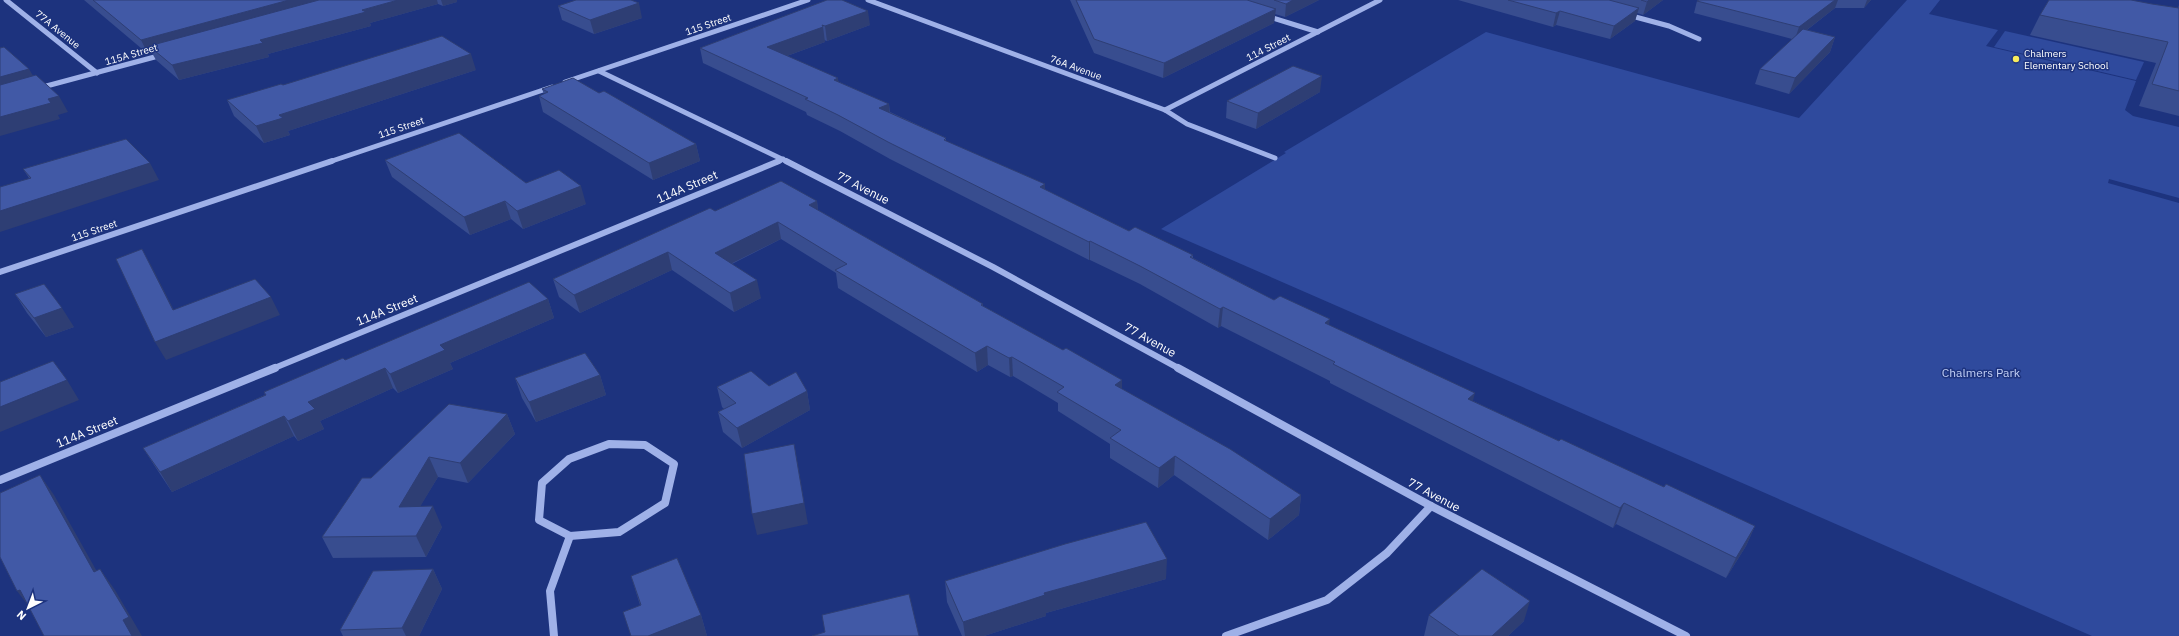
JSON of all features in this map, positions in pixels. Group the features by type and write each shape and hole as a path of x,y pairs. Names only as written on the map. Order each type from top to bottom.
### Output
{"street":[{"name":"77A Avenue","path":"6,0 97,73"},
{"name":"115 Street","path":"0,272 808,0"},
{"name":"76A Avenue","path":"868,0 1165,110 1187,124 1275,158"},
{"name":"114 Street","path":"1165,110 1380,0"},
{"path":"1259,14 1318,32"},
{"path":"1624,14 1669,26 1699,39"},
{"name":"115A Street","path":"30,91 166,54"},
{"name":"77 Avenue","path":"599,71 783,159 993,267 1431,506 1686,636"},
{"name":"114A Street","path":"0,480 587,241 783,159"},
{"path":"609,444 645,445 674,464 665,502 619,532 570,536 539,520 542,483 569,459 609,444"},
{"path":"1226,636 1327,600 1387,552 1431,506"},
{"path":"554,636 550,591 570,536"}],"green space":[{"name":"Chalmers Park","path":"1907,0 1940,0 1929,14 1998,30 1986,46 2136,81 2125,110 2133,116 2179,127 2179,198 2109,179 2108,183 2179,203 2179,636 2092,636 1161,229 1286,153 1284,152 1486,32 1799,118"},
{"path":"2005,31 2144,62 2136,80 1994,47"}],"building":[{"path":"93,0 289,0 141,40"},
{"path":"319,0 398,0 362,10 366,12 260,40 263,43 172,65 149,46"},
{"path":"576,0 631,0 639,3 590,20 558,6"},
{"path":"827,0 842,0 868,11 825,26 822,25 823,27 767,47 838,78 834,80 889,104 879,108 946,138 944,140 1045,184 1040,187 1129,231 1135,227 1193,255 1190,257 1274,300 1280,296 1330,319 1325,323 1475,393 1468,399 1559,441 1561,439 1664,487 1666,484 1755,526 1736,558 1624,503 1620,508 1333,364 1335,362 1223,307 1220,309 1140,266 888,142 805,99 808,98 700,48"},
{"path":"1076,0 1247,0 1276,9 1164,63 1094,39"},
{"path":"1274,0 1293,0 1286,4"},
{"path":"1508,0 1609,0 1639,8 1614,26 1560,11 1556,13"},
{"path":"1835,0 1799,27 1697,1"},
{"path":"2049,0 2131,0 2179,8 2179,91 2152,84 2168,42 2040,15"},
{"path":"1803,29 1835,37 1795,78 1760,69"},
{"path":"442,36 471,54 279,115 283,118 256,126 227,100 281,84 283,85"},
{"path":"4,47 29,69 0,77 0,48"},
{"path":"1293,66 1322,76 1258,113 1227,101"},
{"path":"36,75 59,96 48,99 51,103 0,117 0,85"},
{"path":"573,78 599,93 604,91 696,144 649,163 539,96 548,92 542,89"},
{"path":"459,133 526,183 559,170 581,186 517,211 505,201 464,217 385,160"},
{"path":"126,139 150,163 0,211 0,187 31,178 23,169"},
{"path":"781,181 817,201 809,205 983,304 981,305 1063,350 1066,348 1122,380 1115,385 1230,449 1301,495 1270,519 1175,456 1159,468 1110,438 1121,430 1057,392 1064,387 1012,357 1009,358 987,346 975,353 835,270 847,264 778,222 715,253 757,280 730,293 668,252 574,295 553,279 710,208 715,211"},
{"path":"142,249 173,310 255,279 271,297 155,342 116,259"},
{"path":"529,282 548,299 440,345 445,350 390,374 385,368 308,402 315,409 288,421 284,416 160,472 143,448 266,395 264,392 343,358 345,360"},
{"path":"44,284 62,308 34,318 15,294"},
{"path":"585,353 600,375 529,402 515,378"},
{"path":"53,361 67,380 0,407 0,382"},
{"path":"751,371 769,386 796,372 807,391 737,428 718,412 736,403 717,387"},
{"path":"449,404 507,414 460,463 429,457 399,507 433,506 416,536 322,537 362,478 371,478"},
{"path":"794,444 804,503 752,514 744,454"},
{"path":"40,475 94,572 100,569 129,617 123,620 132,636 44,636 20,590 17,591 0,557 0,493"},
{"path":"1146,522 1167,559 1044,593 1045,595 963,622 945,581 1065,544"},
{"path":"677,558 701,615 648,636 631,636 623,612 641,605 631,576"},
{"path":"433,569 402,628 340,630 373,571"},
{"path":"1482,569 1530,601 1492,636 1459,636 1429,615"},
{"path":"909,594 919,636 812,636 825,632 822,615"}],"place":[{"name":"Chalmers Elementary School","path":"2016,59"}]}
